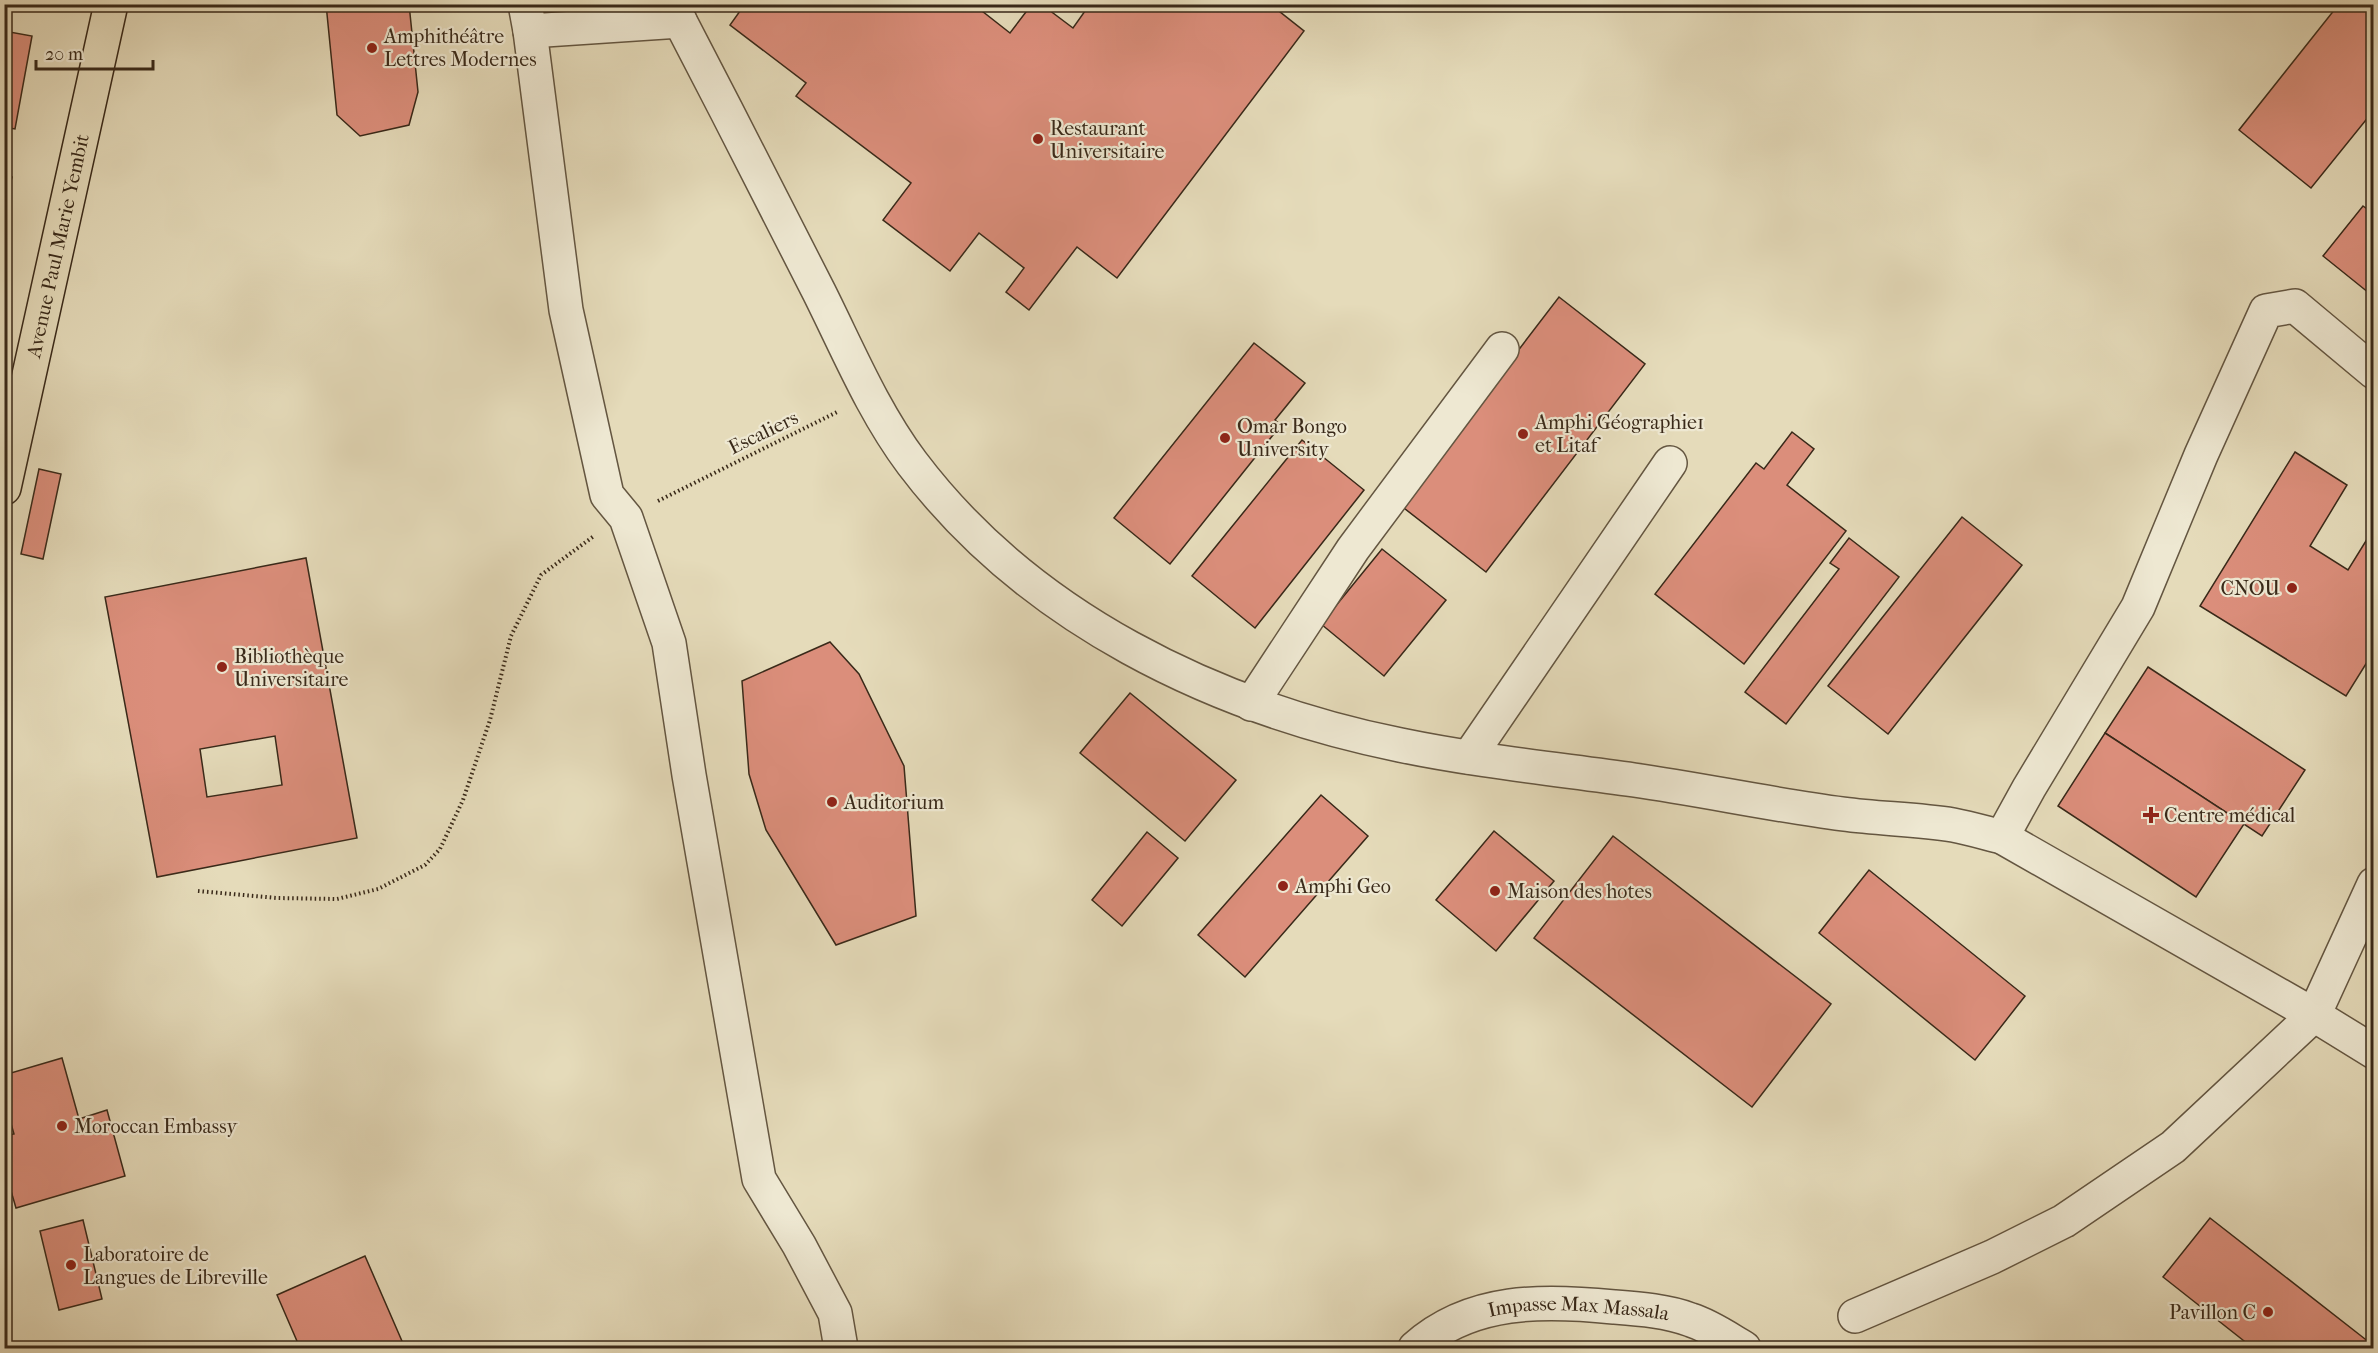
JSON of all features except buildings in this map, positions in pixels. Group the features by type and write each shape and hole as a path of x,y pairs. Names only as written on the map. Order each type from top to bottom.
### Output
{"main road":[{"name":"Avenue Paul Marie Yembit","path":"4,488 111,4"}],"street":[{"path":"841,1348 835,1313 799,1245 759,1179 689,775 669,643 626,518 607,495 566,310 527,18 686,13 870,396 911,462 961,520 1017,572 1075,615 1134,651 1251,704 1323,726 1399,745 1657,783 1844,814 1951,825 2002,837 2314,1015 2373,1052"},
{"path":"2002,837 2029,788 2139,607 2201,455 2266,311 2295,306 2373,372"},
{"path":"1251,704 1353,549 1502,349"},
{"path":"1469,757 1670,463"},
{"path":"1855,1316 1992,1257 2064,1221 2173,1147 2314,1015 2373,884"},
{"name":"Impasse Max Massala","path":"1415,1348 1429,1336 1457,1319 1491,1309 1554,1302 1626,1308 1682,1317 1720,1333 1744,1348"}],"path":[{"name":"Escaliers","path":"669,495 870,396"},
{"path":"198,891 277,898 337,899 378,889 425,865 440,849 463,800 489,720 511,636 541,575 590,538 626,518"}],"place":[{"name":"Amphithéâtre Lettres Modernes","path":"372,48"},
{"name":"Restaurant Universitaire","path":"1038,139"},
{"name":"Amphi Géographie1 et Litaf","path":"1523,434"},
{"name":"Omar Bongo University","path":"1225,438"},
{"name":"CNOU","path":"2292,588"},
{"name":"Bibliothèque Universitaire","path":"222,667"},
{"name":"Auditorium","path":"832,802"},
{"name":"Centre médical","path":"2151,815"},
{"name":"Amphi Geo","path":"1283,886"},
{"name":"Maison des hotes","path":"1495,891"},
{"name":"Moroccan Embassy","path":"62,1126"},
{"name":"Laboratoire de Langues de Libreville","path":"71,1265"},
{"name":"Pavillon C","path":"2268,1312"}]}
